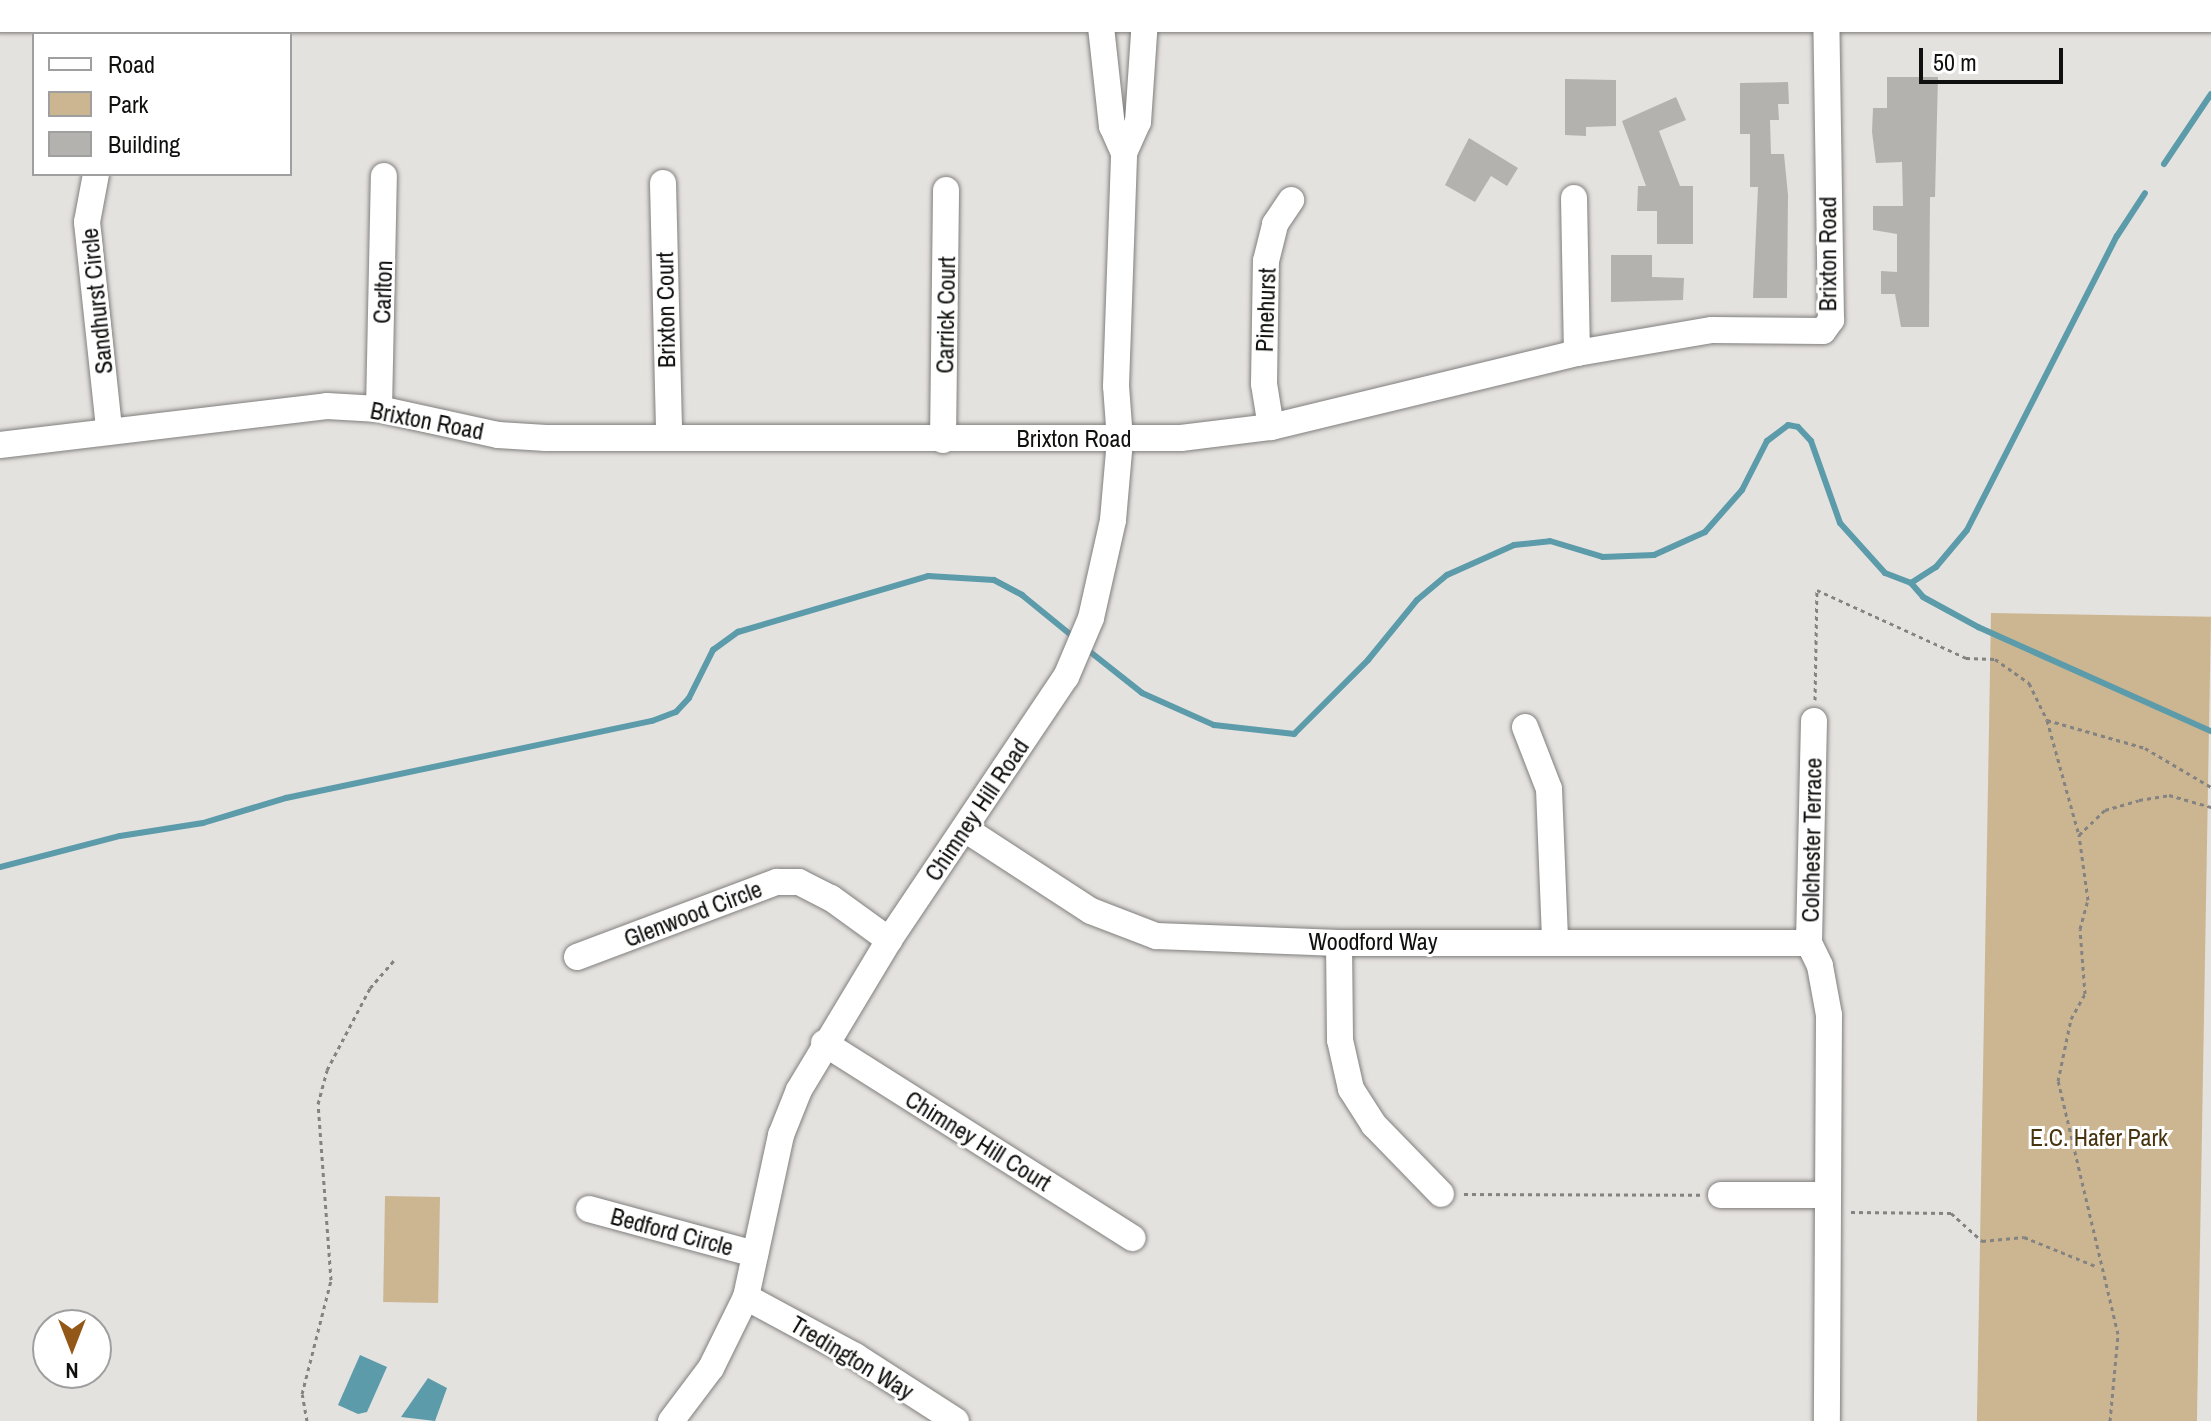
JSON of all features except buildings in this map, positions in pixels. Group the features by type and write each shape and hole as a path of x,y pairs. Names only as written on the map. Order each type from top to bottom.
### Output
{"main road":[{"path":"0,15 356,7 795,9 1100,18 1698,7 1826,15 2206,10"}],"street":[{"name":"Brixton Road","path":"0,445 109,429 327,406 379,409 498,435 943,440 1181,438 1271,427 1577,353 1712,330 1823,331 1831,320 1826,15"},
{"path":"1100,18 1112,126 1124,153"},
{"path":"1124,153 1138,122 1145,18"},
{"name":"Chimney Hill Road","path":"671,1421 711,1368 746,1297 781,1135 824,1043 889,940 1066,677 1091,618 1113,520 1120,440 1116,386 1124,153"},
{"name":"Sandhurst Circle","path":"96,176 87,222 109,429"},
{"name":"Carlton","path":"379,409 384,176"},
{"name":"Brixton Court","path":"663,183 669,437"},
{"name":"Carrick Court","path":"943,440 946,190"},
{"path":"1574,198 1577,353"},
{"name":"Pinehurst","path":"1271,427 1264,384 1266,261 1275,224 1291,200"},
{"name":"Colchester Terrace","path":"1814,721 1809,943 1820,966 1829,1015 1827,1421"},
{"path":"1525,727 1549,789 1555,941"},
{"name":"Woodford Way","path":"965,829 1091,911 1156,936 1339,943 1809,943"},
{"name":"Glenwood Circle","path":"577,957 777,882 799,882 831,898 889,940"},
{"path":"1339,943 1340,1040 1351,1089 1374,1125 1441,1194"},
{"name":"Chimney Hill Court","path":"824,1043 1133,1238"},
{"path":"1721,1195 1827,1203"},
{"name":"Bedford Circle","path":"589,1209 755,1254"},
{"name":"Tredington Way","path":"746,1297 855,1356 956,1421"}],"path":[{"path":"1814,721 1817,590 1966,658 1995,659 2029,683 2047,720 2079,835 2088,900 2080,929 2085,994 2071,1019 2058,1081 2092,1209 2100,1267 2118,1334 2110,1421"},
{"path":"2047,720 2145,748 2211,787"},
{"path":"2079,835 2105,810 2139,800 2169,795 2211,807"},
{"path":"307,1421 304,1380 331,1280 318,1104 327,1070 348,1029 370,988 394,960"},
{"path":"1441,1194 1721,1195"},
{"path":"1827,1203 1951,1213 1982,1241 2024,1237 2100,1267"}],"green space":[{"name":"E.C. Hafer Park","path":"1991,613 2211,617 2197,1421 1977,1421"},
{"path":"385,1196 440,1197 438,1303 383,1302"}],"water":[{"path":"360,1355 387,1367 367,1412 358,1414 338,1405"},
{"path":"428,1378 447,1388 435,1421 401,1417"}],"waterway":[{"path":"2164,164 2211,94"},
{"path":"1911,583 1936,567 1967,530 2117,236 2145,193"},
{"path":"1084,647 1142,693 1214,725 1294,734 1368,660 1417,600 1447,575 1514,545 1550,541 1603,557 1654,555 1705,532 1742,490 1767,441 1788,425 1798,427 1811,441 1840,523 1885,573 1911,583 1923,597 1978,627 2211,731"},
{"path":"0,867 120,836 203,823 286,798 652,721 676,712 689,698 713,650 738,632 928,576 994,580 1022,595 1076,639"}]}
